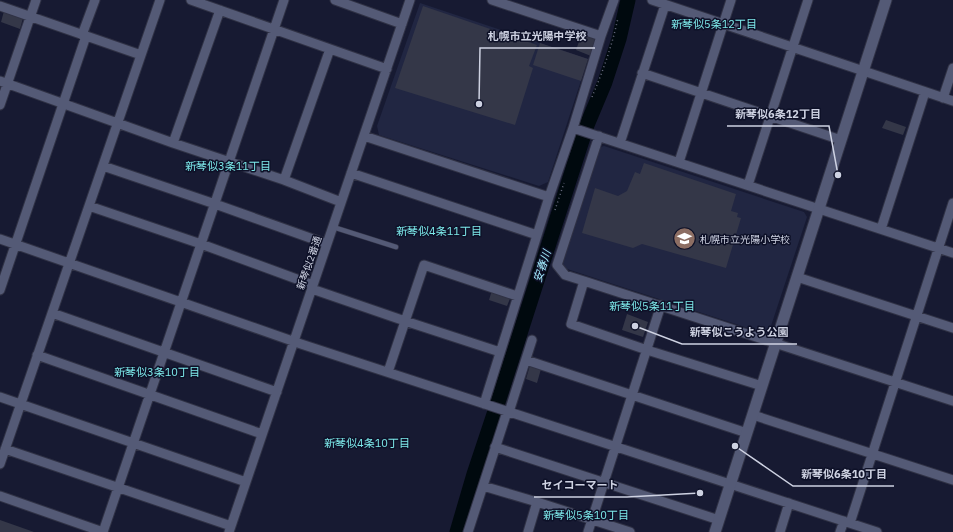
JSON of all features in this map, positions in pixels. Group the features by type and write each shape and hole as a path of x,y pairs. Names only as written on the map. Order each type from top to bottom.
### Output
{"street":[{"path":"0,105 4,82 36,0"},
{"path":"0,290 63,103 95,0"},
{"path":"0,464 160,0"},
{"path":"191,0 387,69"},
{"path":"0,496 103,532 284,0"},
{"path":"335,0 402,24"},
{"name":"新琴似2番通","path":"230,529 410,0"},
{"path":"492,0 601,36"},
{"path":"488,405 500,352 517,296 549,197 576,129 601,36 614,0"},
{"path":"653,0 953,101"},
{"path":"679,162 731,0"},
{"path":"748,185 808,0"},
{"path":"715,532 886,0"},
{"path":"620,143 665,5"},
{"path":"0,6 141,55"},
{"path":"173,143 220,10"},
{"path":"284,180 330,48"},
{"path":"943,98 953,68"},
{"path":"642,73 841,140"},
{"path":"4,82 173,143 284,180 341,202"},
{"path":"881,229 925,92"},
{"path":"576,129 953,253"},
{"path":"594,135 557,265 565,275 953,401"},
{"path":"364,136 549,197"},
{"path":"103,166 327,244"},
{"path":"351,173 537,235"},
{"path":"840,532 847,522 872,453 953,204"},
{"path":"89,206 201,244 405,322 500,352"},
{"path":"0,238 294,341 877,532"},
{"path":"388,372 424,265 517,296"},
{"path":"797,277 953,328"},
{"path":"584,281 571,324 647,350 762,386"},
{"path":"588,532 647,350 660,305"},
{"path":"52,313 277,392"},
{"path":"468,532 506,416 506,411 526,360 532,340"},
{"path":"37,356 262,434"},
{"path":"526,360 747,433"},
{"path":"0,397 246,482"},
{"path":"753,415 953,480"},
{"path":"495,448 719,520"},
{"path":"5,449 230,529"},
{"path":"483,486 630,532"},
{"path":"528,532 537,502"},
{"path":"780,532 789,503"}],"lane":[{"path":"333,227 396,247"}],"path":[{"path":"590,103 613,42 619,14"}],"shaded area":[{"path":"420,3 588,59 548,182 539,186 379,135 377,126"},
{"path":"423,6 537,45 529,66 533,68 515,125 395,88"},
{"path":"4,11 23,18 20,29 1,22"},
{"path":"582,33 597,38 591,56 576,50"},
{"path":"540,43 588,59 581,81 533,65"},
{"path":"886,120 906,127 903,135 882,128"},
{"name":"札幌市立光陽小学校","path":"604,146 804,212 807,217 769,332 766,334 564,268 562,261 598,148"},
{"path":"644,163 736,194 731,211 738,213 737,217 741,218 726,268 642,244 633,248 582,233 595,188 618,196 627,191 635,172 640,174"},
{"path":"492,290 511,296 507,306 489,300"},
{"path":"627,314 648,322 643,337 622,330"},
{"path":"530,365 541,369 537,383 526,379"},
{"path":"0,520 34,532 0,532"}],"waterway":[{"name":"安春川","path":"457,532 474,474 587,125 605,82 619,39 628,0"}],"place":[{"name":"札幌市立光陽中学校","path":"479,104"},
{"name":"新琴似6条12丁目","path":"838,175"},
{"name":"札幌市立光陽小学校","path":"684,239"},
{"name":"新琴似こうよう公園","path":"635,326"},
{"name":"新琴似6条10丁目","path":"735,446"},
{"name":"セイコーマート","path":"700,493"}],"district":[{"name":"新琴似5条12丁目","path":"714,24"},
{"name":"新琴似3条11丁目","path":"228,166"},
{"name":"新琴似4条11丁目","path":"439,231"},
{"name":"新琴似5条11丁目","path":"652,306"},
{"name":"新琴似3条10丁目","path":"157,372"},
{"name":"新琴似4条10丁目","path":"367,443"},
{"name":"新琴似5条10丁目","path":"586,515"}]}
